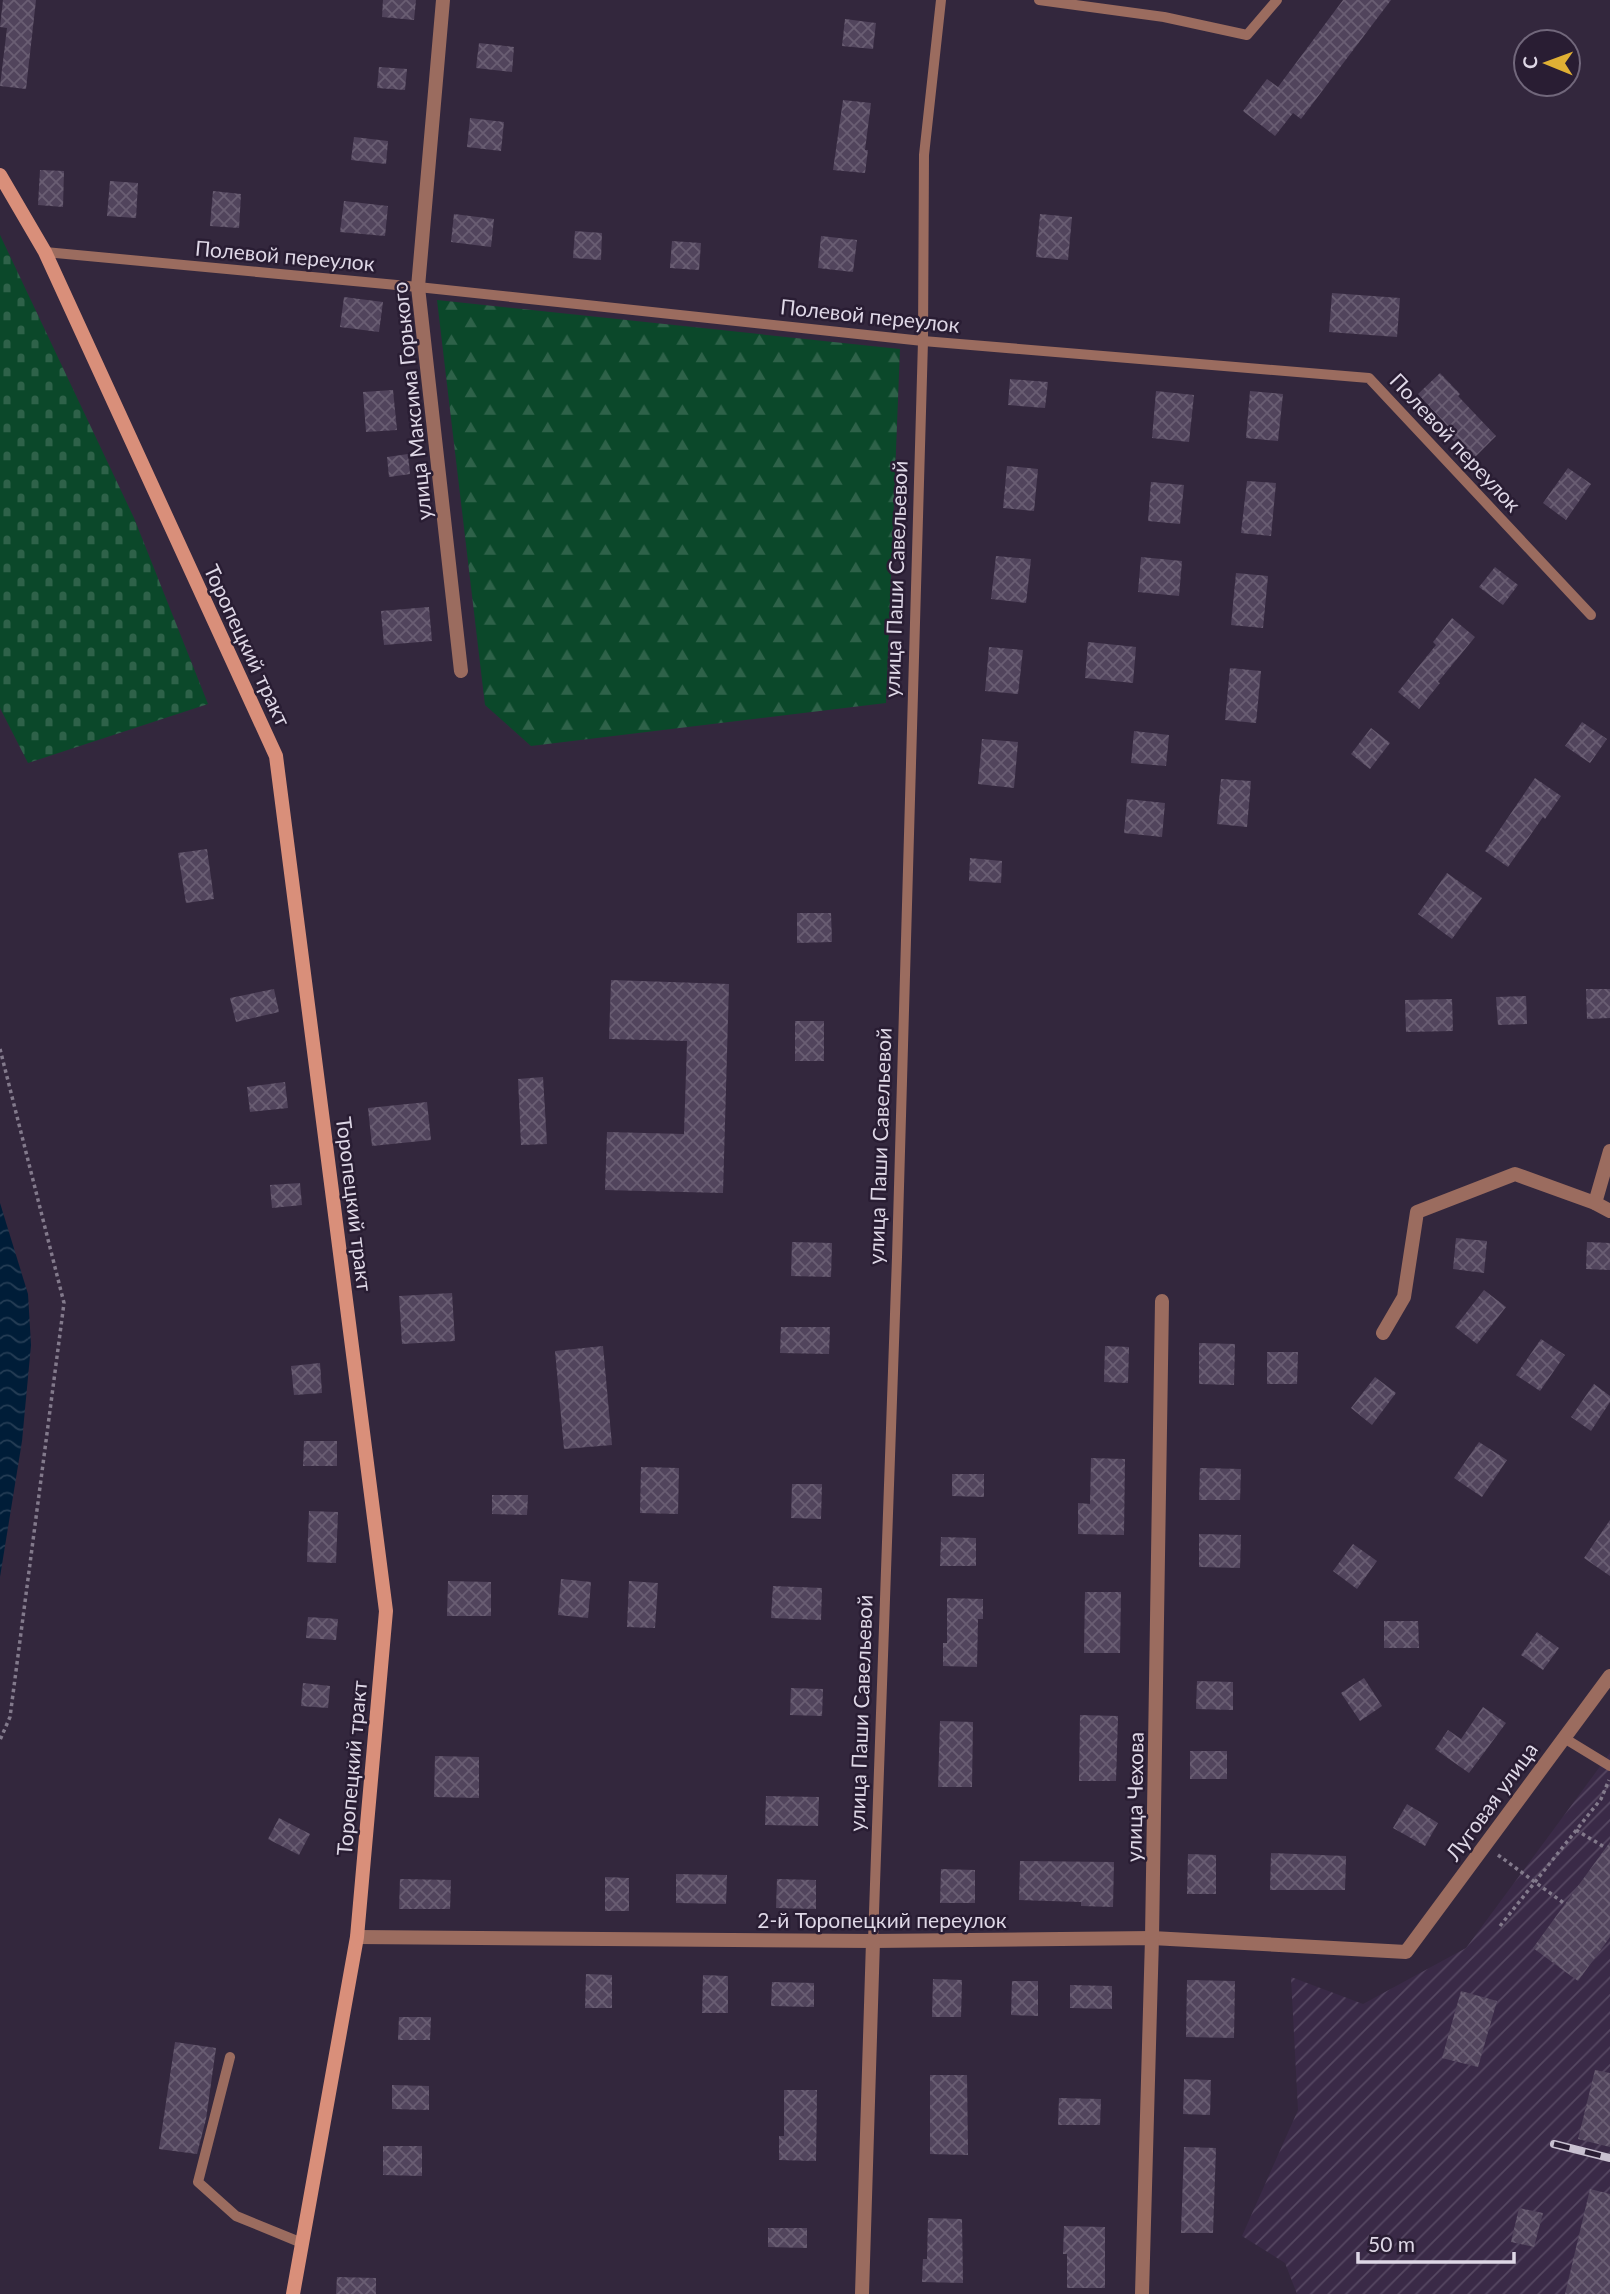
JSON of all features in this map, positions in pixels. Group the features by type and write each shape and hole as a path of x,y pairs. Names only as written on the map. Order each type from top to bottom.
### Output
{"main road":[{"name":"Торопецкий тракт","path":"0,175 45,252 276,756 386,1611 357,1937 293,2294"}],"street":[{"name":"улица Максима Горького","path":"443,0 418,287 461,671"},
{"path":"1595,1203 1610,1152"},
{"path":"1383,1333 1404,1297 1417,1212 1515,1174 1610,1210"},
{"name":"улица Чехова","path":"1142,2294 1152,1938 1162,1301"},
{"name":"Луговая улица","path":"1406,1952 1610,1676"},
{"name":"2-й Торопецкий переулок","path":"357,1937 873,1941 1152,1938 1406,1952"},
{"name":"улица Паши Савельевой","path":"862,2294 873,1941"}],"lane":[{"name":"улица Паши Савельевой","path":"873,1941 897,1257 923,341 924,155 941,0"},
{"path":"1039,0 1164,17 1247,35 1277,0"},
{"name":"Полевой переулок","path":"45,252 418,287 923,341 1369,378 1591,614"},
{"path":"1564,1738 1610,1766"},
{"path":"229,2057 198,2182 236,2216 302,2243"}],"path":[{"path":"0,1049 64,1303 10,1717 0,1740"},
{"path":"1500,1926 1601,1799 1610,1779"},
{"path":"1576,1830 1606,1848"},
{"path":"1485,1846 1564,1904"}],"shaded area":[{"path":"1610,1753 1610,2294 1297,2294 1285,2263 1242,2236 1298,2110 1291,1977 1363,2004 1466,1948"}],"green space":[{"path":"0,235 134,518 208,704 28,763 0,708"},
{"path":"437,300 900,349 886,703 531,746 485,705"}],"water":[{"path":"0,1203 28,1294 31,1345 22,1441 0,1577"}],"building":[{"path":"3,0 36,0 26,89 0,86 7,28 0,27"},
{"path":"383,0 416,0 414,20 382,17"},
{"path":"1343,0 1391,0 1301,119 1293,113 1275,136 1243,111 1267,79 1278,87"},
{"path":"845,19 876,23 873,49 842,46"},
{"path":"479,43 514,47 512,72 476,68"},
{"path":"379,67 407,69 405,90 377,88"},
{"path":"843,100 871,103 865,173 833,170"},
{"path":"470,118 504,122 501,151 467,147"},
{"path":"354,137 388,141 386,164 351,160"},
{"path":"40,170 64,171 63,207 38,205"},
{"path":"110,181 138,183 136,218 107,216"},
{"path":"213,191 241,194 239,228 210,226"},
{"path":"344,201 388,206 385,236 340,232"},
{"path":"454,214 494,219 491,247 451,242"},
{"path":"1040,214 1072,217 1068,260 1036,257"},
{"path":"575,231 602,233 601,260 573,258"},
{"path":"821,236 857,240 853,272 818,268"},
{"path":"672,241 701,243 699,270 670,268"},
{"path":"1332,293 1400,298 1397,337 1329,332"},
{"path":"344,297 383,302 379,332 340,327"},
{"path":"1440,373 1496,436 1472,460 1450,437 1454,433 1418,394"},
{"path":"1010,379 1048,382 1045,408 1008,405"},
{"path":"393,390 397,430 366,432 363,392"},
{"path":"1156,391 1194,395 1189,442 1152,438"},
{"path":"1250,391 1283,394 1278,441 1246,438"},
{"path":"408,454 410,474 389,477 387,457"},
{"path":"1007,466 1038,469 1034,511 1003,508"},
{"path":"1568,468 1591,484 1566,520 1543,503"},
{"path":"1247,481 1276,483 1271,536 1241,533"},
{"path":"1151,482 1184,485 1180,524 1148,521"},
{"path":"996,556 1031,559 1026,603 991,599"},
{"path":"1141,557 1182,561 1179,596 1138,592"},
{"path":"1495,567 1518,585 1503,605 1479,587"},
{"path":"1236,573 1268,576 1263,628 1231,625"},
{"path":"429,607 432,641 384,645 381,611"},
{"path":"1452,618 1475,637 1419,709 1398,692 1436,645 1433,642"},
{"path":"1088,642 1136,647 1133,683 1085,678"},
{"path":"989,647 1023,650 1018,694 985,691"},
{"path":"1230,668 1261,671 1256,723 1225,720"},
{"path":"1582,722 1607,739 1590,763 1565,746"},
{"path":"1371,728 1390,743 1370,769 1351,754"},
{"path":"1134,731 1169,735 1166,766 1131,763"},
{"path":"982,739 1018,742 1014,788 978,784"},
{"path":"1535,778 1561,796 1508,867 1485,851"},
{"path":"1221,779 1251,781 1247,827 1217,824"},
{"path":"1127,799 1165,803 1162,837 1124,833"},
{"path":"207,849 214,899 186,903 178,853"},
{"path":"970,858 1002,861 1001,883 969,881"},
{"path":"1447,873 1482,898 1452,939 1418,914"},
{"path":"797,913 831,913 832,942 797,943"},
{"path":"611,980 729,984 723,1193 605,1190 607,1132 684,1134 687,1041 609,1039"},
{"path":"274,989 279,1012 236,1022 230,998"},
{"path":"1586,989 1610,989 1610,1018 1587,1019"},
{"path":"1526,996 1527,1024 1498,1025 1496,997"},
{"path":"1452,999 1453,1031 1406,1032 1405,1000"},
{"path":"795,1021 824,1021 824,1061 795,1061"},
{"path":"543,1077 547,1144 521,1145 518,1079"},
{"path":"285,1082 288,1108 250,1112 247,1087"},
{"path":"427,1102 431,1140 372,1146 368,1108"},
{"path":"300,1183 302,1205 272,1208 270,1185"},
{"path":"1456,1238 1487,1241 1484,1273 1453,1269"},
{"path":"792,1242 832,1243 831,1277 791,1276"},
{"path":"1587,1242 1610,1243 1610,1270 1586,1269"},
{"path":"1484,1290 1506,1307 1477,1344 1455,1327"},
{"path":"452,1293 455,1341 402,1344 399,1296"},
{"path":"781,1327 830,1327 829,1354 780,1353"},
{"path":"1541,1339 1565,1355 1540,1391 1516,1375"},
{"path":"1199,1343 1235,1344 1234,1385 1199,1384"},
{"path":"603,1346 612,1445 564,1449 555,1351"},
{"path":"1105,1346 1129,1347 1128,1383 1104,1382"},
{"path":"1267,1352 1298,1352 1297,1384 1267,1384"},
{"path":"320,1363 322,1393 294,1395 291,1366"},
{"path":"1375,1377 1396,1393 1372,1425 1351,1408"},
{"path":"1594,1384 1610,1396 1610,1402 1591,1431 1571,1417"},
{"path":"304,1441 337,1441 337,1466 303,1466"},
{"path":"1479,1442 1507,1460 1482,1497 1454,1478"},
{"path":"1091,1458 1125,1459 1124,1535 1078,1534 1078,1503 1090,1504"},
{"path":"641,1467 679,1468 678,1514 640,1513"},
{"path":"1200,1468 1241,1469 1240,1500 1199,1500"},
{"path":"952,1474 984,1474 984,1497 952,1496"},
{"path":"792,1484 822,1484 821,1519 791,1518"},
{"path":"492,1495 528,1495 527,1515 492,1514"},
{"path":"309,1511 338,1512 336,1563 307,1562"},
{"path":"1610,1520 1610,1576 1584,1558"},
{"path":"1199,1534 1241,1535 1240,1568 1199,1567"},
{"path":"941,1537 976,1538 976,1566 940,1566"},
{"path":"1353,1544 1377,1561 1357,1589 1333,1571"},
{"path":"561,1579 591,1582 588,1618 558,1615"},
{"path":"448,1581 491,1582 491,1616 447,1616"},
{"path":"629,1581 658,1583 655,1628 627,1627"},
{"path":"773,1586 822,1588 821,1620 771,1618"},
{"path":"1085,1592 1121,1592 1120,1653 1084,1653"},
{"path":"947,1598 983,1599 983,1619 978,1619 977,1667 943,1666 943,1643 947,1643"},
{"path":"308,1617 338,1619 336,1640 306,1638"},
{"path":"1384,1621 1418,1621 1419,1648 1384,1648"},
{"path":"1537,1632 1559,1648 1543,1670 1521,1655"},
{"path":"1364,1678 1382,1706 1360,1721 1341,1693"},
{"path":"1197,1681 1233,1682 1233,1710 1196,1709"},
{"path":"303,1683 330,1686 328,1708 301,1706"},
{"path":"791,1688 823,1689 822,1716 790,1715"},
{"path":"1483,1707 1506,1723 1469,1773 1435,1749 1448,1730 1461,1739"},
{"path":"1080,1715 1118,1716 1116,1781 1079,1781"},
{"path":"940,1721 973,1722 972,1787 938,1787"},
{"path":"1190,1751 1227,1751 1227,1779 1190,1779"},
{"path":"435,1756 479,1757 479,1798 434,1797"},
{"path":"766,1796 819,1797 818,1826 765,1825"},
{"path":"1407,1804 1438,1823 1425,1846 1393,1828"},
{"path":"279,1818 310,1834 299,1855 268,1839"},
{"path":"1610,1842 1610,1937 1578,1981 1533,1948"},
{"path":"1271,1853 1346,1856 1345,1890 1270,1890"},
{"path":"1188,1854 1216,1855 1216,1894 1187,1894"},
{"path":"1020,1861 1114,1862 1113,1907 1081,1906 1081,1902 1019,1900"},
{"path":"941,1869 975,1870 975,1903 940,1903"},
{"path":"676,1874 727,1875 726,1904 676,1903"},
{"path":"605,1877 629,1878 629,1911 605,1911"},
{"path":"400,1879 451,1880 450,1909 399,1909"},
{"path":"777,1879 816,1880 816,1909 776,1908"},
{"path":"586,1974 612,1975 612,2008 585,2008"},
{"path":"703,1975 728,1976 728,2013 702,2013"},
{"path":"933,1979 962,1980 961,2017 932,2017"},
{"path":"1187,1980 1235,1981 1234,2038 1186,2037"},
{"path":"1012,1981 1038,1981 1038,2016 1011,2015"},
{"path":"772,1982 814,1983 814,2007 771,2006"},
{"path":"1070,1985 1112,1986 1112,2009 1070,2008"},
{"path":"1461,1991 1497,2001 1478,2067 1442,2058"},
{"path":"399,2017 431,2017 430,2040 398,2040"},
{"path":"175,2042 216,2048 206,2119 197,2154 159,2149"},
{"path":"1595,2070 1610,2073 1610,2147 1578,2139"},
{"path":"930,2075 967,2075 968,2155 930,2154"},
{"path":"1184,2079 1211,2080 1210,2115 1183,2114"},
{"path":"392,2085 429,2086 429,2110 392,2109"},
{"path":"784,2090 817,2090 816,2161 779,2160 779,2136 784,2136"},
{"path":"1059,2098 1101,2099 1100,2125 1058,2125"},
{"path":"383,2146 422,2146 422,2176 383,2175"},
{"path":"1184,2147 1216,2148 1213,2233 1181,2233"},
{"path":"1590,2189 1610,2194 1610,2294 1565,2294"},
{"path":"1519,2208 1543,2213 1534,2247 1511,2242"},
{"path":"928,2218 962,2219 963,2283 922,2282 923,2259 927,2259"},
{"path":"1064,2226 1105,2227 1105,2288 1067,2288 1067,2254 1063,2254"},
{"path":"768,2228 807,2228 807,2248 768,2247"},
{"path":"337,2277 376,2278 376,2294 336,2294"}],"railway":[{"path":"1554,2144 1610,2158"}]}
